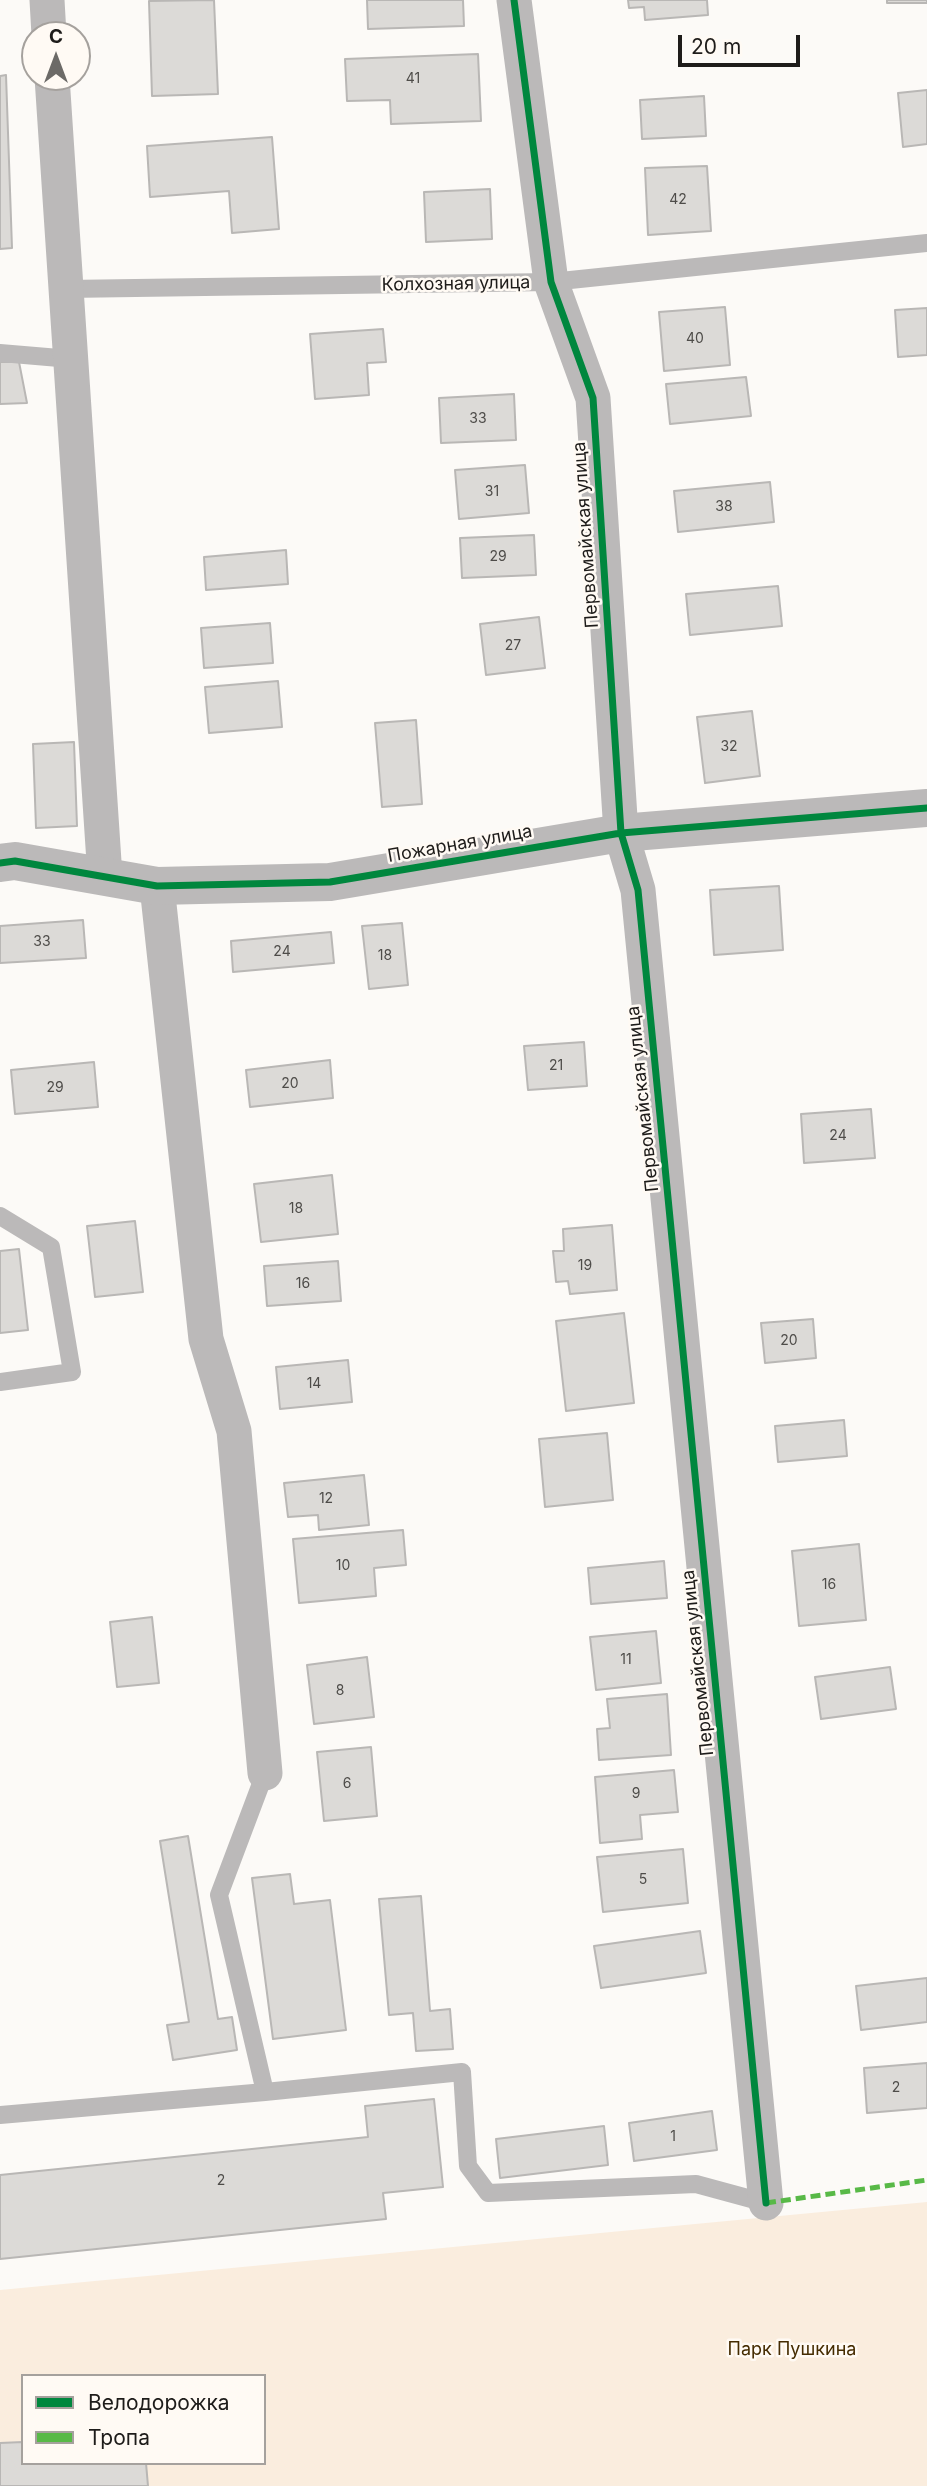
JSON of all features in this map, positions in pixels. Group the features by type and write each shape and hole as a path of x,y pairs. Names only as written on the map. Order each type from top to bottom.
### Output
{"street":[{"path":"47,0 48,21"},
{"name":"Первомайская улица","path":"514,0 551,282 593,398 621,833 638,890 766,2203"},
{"path":"53,91 105,877"},
{"name":"Пожарная улица","path":"0,863 15,860 157,886 330,881 621,833 927,808"},
{"path":"157,886 206,1339 234,1431 265,1773"}],"lane":[{"name":"Колхозная улица","path":"66,289 551,282 927,243"},
{"path":"0,353 71,359"},
{"path":"0,1216 51,1247 72,1372 0,1382"},
{"path":"265,1773 219,1895 265,2092"},
{"path":"0,2116 462,2072 468,2166 488,2193 696,2184 766,2203"}],"green space":[{"name":"Парк Пушкина","path":"927,2202 927,2486 0,2486 0,2290"}],"building":[{"path":"214,0 218,94 152,96 149,1"},
{"path":"367,0 463,0 464,26 368,29"},
{"path":"628,0 707,0 708,15 645,20 644,7 629,8"},
{"path":"887,0 927,0 927,3 887,3"},
{"path":"478,54 481,121 391,124 390,100 347,101 345,59"},
{"path":"6,75 12,248 0,249 0,76"},
{"path":"927,90 927,144 903,147 898,93"},
{"path":"704,96 706,136 642,139 640,100"},
{"path":"272,137 279,229 232,233 229,191 150,197 147,146"},
{"path":"707,166 711,231 648,235 645,168"},
{"path":"490,189 492,239 426,242 424,192"},
{"path":"725,307 730,365 664,371 659,312"},
{"path":"927,308 927,355 898,357 895,310"},
{"path":"383,329 386,362 367,363 369,395 315,399 310,334"},
{"path":"0,362 19,362 27,403 0,404"},
{"path":"746,377 751,416 670,424 666,384"},
{"path":"514,394 516,440 441,443 439,398"},
{"path":"525,465 529,513 459,519 455,470"},
{"path":"770,482 774,522 678,532 674,491"},
{"path":"534,535 536,575 462,578 460,538"},
{"path":"286,550 288,584 206,590 204,557"},
{"path":"778,586 782,626 690,635 686,594"},
{"path":"539,617 545,668 486,675 480,624"},
{"path":"270,623 273,663 204,668 201,628"},
{"path":"278,681 282,727 209,733 205,687"},
{"path":"752,711 760,776 705,783 697,717"},
{"path":"416,720 422,804 382,807 375,723"},
{"path":"74,742 77,826 36,828 33,744"},
{"path":"779,886 783,950 714,955 710,890"},
{"path":"83,920 86,958 0,963 0,926"},
{"path":"402,923 408,985 369,989 362,926"},
{"path":"331,932 334,963 233,972 231,941"},
{"path":"584,1042 587,1086 528,1090 524,1046"},
{"path":"330,1060 333,1098 250,1107 246,1070"},
{"path":"94,1062 98,1107 15,1114 11,1070"},
{"path":"871,1109 875,1158 804,1163 801,1114"},
{"path":"332,1175 338,1234 261,1242 254,1184"},
{"path":"135,1221 143,1292 95,1297 87,1226"},
{"path":"612,1225 617,1290 570,1294 568,1281 556,1282 553,1251 564,1251 563,1229"},
{"path":"19,1249 28,1330 0,1333 0,1251"},
{"path":"338,1261 341,1301 267,1306 264,1266"},
{"path":"624,1313 634,1403 566,1411 556,1321"},
{"path":"813,1319 816,1358 765,1363 761,1323"},
{"path":"348,1360 352,1402 280,1409 276,1367"},
{"path":"844,1420 847,1456 778,1462 775,1426"},
{"path":"607,1433 613,1500 545,1507 539,1439"},
{"path":"364,1475 369,1525 319,1530 318,1515 288,1517 284,1483"},
{"path":"403,1530 406,1565 374,1568 376,1596 299,1603 293,1539"},
{"path":"859,1544 866,1620 799,1626 792,1551"},
{"path":"664,1561 667,1598 591,1604 588,1568"},
{"path":"152,1617 159,1683 117,1687 110,1622"},
{"path":"656,1631 661,1683 596,1690 590,1637"},
{"path":"367,1657 374,1717 314,1724 307,1665"},
{"path":"890,1667 896,1709 821,1719 815,1677"},
{"path":"667,1694 671,1755 599,1760 597,1729 610,1728 607,1699"},
{"path":"371,1747 377,1816 324,1821 317,1752"},
{"path":"674,1770 678,1812 640,1815 642,1839 600,1843 595,1777"},
{"path":"188,1836 218,2019 232,2017 237,2050 173,2060 167,2025 189,2022 160,1841"},
{"path":"683,1849 688,1903 603,1912 597,1857"},
{"path":"290,1874 294,1904 330,1900 346,2030 273,2039 252,1878"},
{"path":"421,1896 430,2011 450,2009 453,2049 416,2051 413,2013 389,2015 379,1899"},
{"path":"700,1931 706,1973 601,1988 594,1946"},
{"path":"927,1978 927,2022 861,2030 856,1986"},
{"path":"927,2063 927,2108 867,2113 864,2068"},
{"path":"434,2099 443,2187 383,2193 386,2219 0,2259 0,2175 368,2137 365,2106"},
{"path":"712,2111 717,2150 634,2161 629,2123"},
{"path":"604,2126 608,2165 500,2178 496,2139"},
{"path":"21,2442 21,2465 146,2465 148,2486 0,2486 0,2443"}],"marked path":[{"path":"766,2203 927,2180"}],"cycle path":[{"path":"514,0 551,282 593,398 621,833 638,890 766,2203"},
{"path":"0,863 15,861 157,886 330,882 621,833 927,808"}]}
